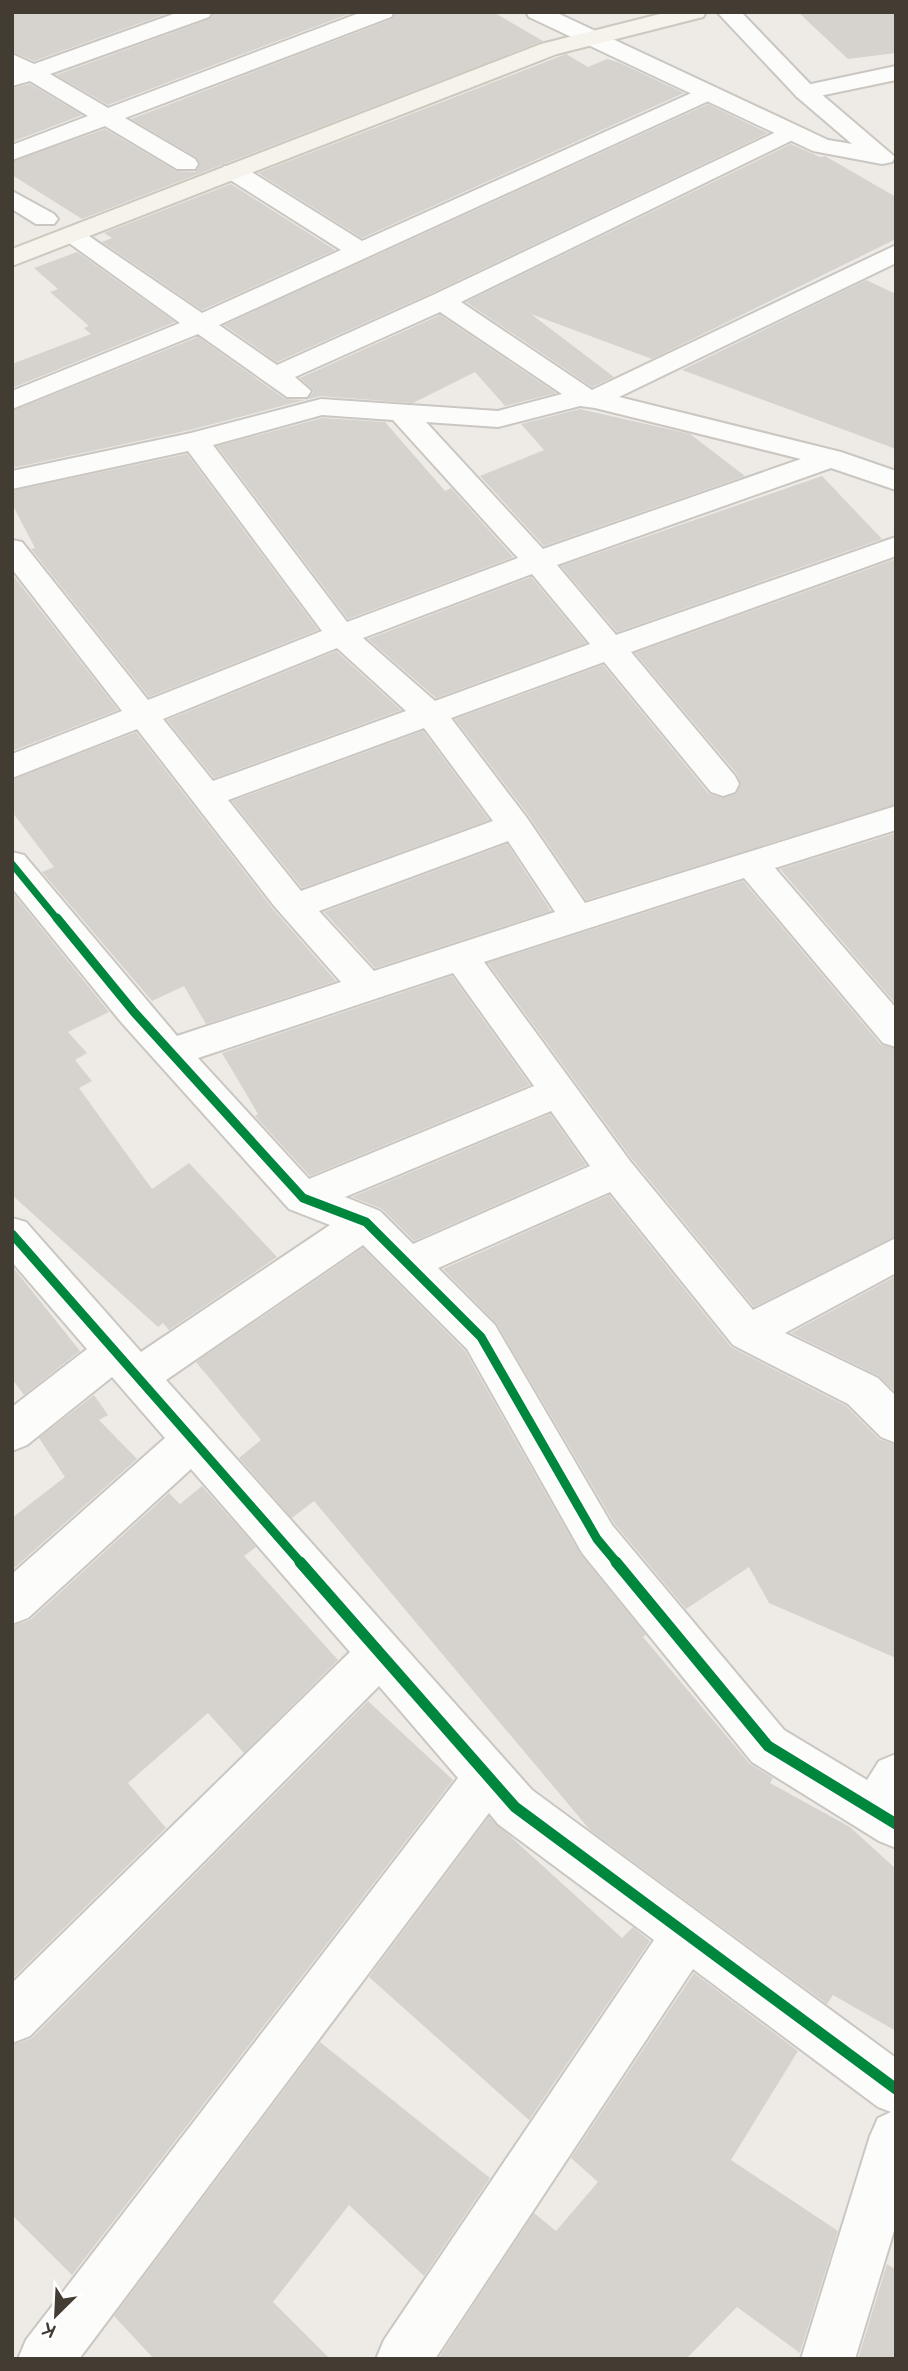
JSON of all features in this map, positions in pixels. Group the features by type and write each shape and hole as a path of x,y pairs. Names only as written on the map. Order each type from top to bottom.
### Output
{"main road":[{"path":"277,130 562,24 606,12"},
{"path":"12,258 71,222 233,171 549,49 695,12"},
{"path":"160,174 212,154"},
{"path":"34,224 71,222"}],"street":[{"path":"19,71 201,12"},
{"path":"12,153 383,12"},
{"path":"537,12 822,146 889,164"},
{"path":"728,12 805,92 889,164"},
{"path":"19,71 186,164"},
{"path":"805,92 896,73"},
{"path":"12,401 200,324 707,93"},
{"path":"275,376 442,301 791,132"},
{"path":"233,171 360,251"},
{"path":"12,198 34,224"},
{"path":"71,222 200,324 321,407"},
{"path":"12,480 195,441 321,407 498,419 587,399 896,253"},
{"path":"442,301 587,399 890,474"},
{"path":"402,413 538,561 723,784"},
{"path":"195,441 341,635 431,715 515,826 577,918"},
{"path":"12,767 341,635 538,561 831,458"},
{"path":"206,796 829,568 896,546"},
{"path":"12,549 295,906 367,986"},
{"path":"171,1052 577,918 896,818"},
{"path":"295,906 515,826"},
{"path":"12,864 134,1012 303,1198 366,1222 481,1337 597,1539 768,1746 889,1804"},
{"path":"752,864 896,1033"},
{"path":"460,956 615,1172 747,1333 863,1391 896,1424"},
{"path":"303,1198 558,1093"},
{"path":"408,1264 615,1172"},
{"path":"12,1432 366,1222"},
{"path":"12,1234 515,1807 896,2089"},
{"path":"747,1333 896,1254"},
{"path":"12,1603 193,1440"},
{"path":"12,2018 381,1653"},
{"path":"45,2359 488,1777"},
{"path":"403,2359 688,1933"},
{"path":"828,2359 896,2136"}],"building":[{"path":"12,12 171,12 34,61 12,52"},
{"path":"214,12 354,12 108,105 56,75 210,19"},
{"path":"396,12 493,12 543,41 82,219 12,175 12,162 105,129 176,171 195,172 200,165 196,157 131,119 392,19"},
{"path":"798,12 896,12 896,53 848,59"},
{"path":"566,54 588,67 607,59 618,62 684,93 362,238 258,173"},
{"path":"30,84 82,115 12,142 12,88"},
{"path":"708,104 768,133 432,293 277,362 224,325"},
{"path":"791,144 820,157 825,156 896,197 896,239 652,359 531,314 614,377 592,387 466,302"},
{"path":"231,184 335,250 202,310 102,242 112,238 104,233"},
{"path":"77,252 175,322 12,388 12,364 91,334 84,328 89,326 50,292 58,289 34,268"},
{"path":"866,280 896,294 896,449 682,370"},
{"path":"440,315 556,393 505,406 475,372 413,403 320,396 308,399 314,391 300,378"},
{"path":"198,337 285,399 305,400 190,430 12,468 12,411"},
{"path":"580,409 690,434 745,476 544,546 480,476 544,450 521,424"},
{"path":"322,418 385,422 445,491 451,488 513,557 348,619 217,446"},
{"path":"187,454 318,630 149,697 31,549 35,548 12,504 12,491"},
{"path":"822,476 882,539 617,632 561,566"},
{"path":"896,559 896,804 586,900 529,816 455,719 603,665 709,794 722,798 736,794 741,785 737,774 635,653"},
{"path":"12,574 118,710 12,751"},
{"path":"531,577 586,643 436,698 368,639"},
{"path":"336,651 401,710 214,778 167,720"},
{"path":"423,731 489,820 302,888 232,801"},
{"path":"136,732 273,909 336,981 206,1024 184,986 152,1001 42,872 54,867 12,812 12,780"},
{"path":"896,833 896,1004 780,869"},
{"path":"507,844 551,911 375,968 324,912"},
{"path":"743,881 881,1045 896,1049 896,1236 754,1307 632,1159 488,963"},
{"path":"12,892 109,1012 68,1032 87,1053 75,1060 92,1081 79,1088 152,1189 189,1163 277,1257 169,1330 163,1323 158,1327 12,1195"},
{"path":"452,976 530,1085 310,1176 255,1116 258,1114 222,1053"},
{"path":"550,1114 586,1165 414,1241 382,1209 352,1197"},
{"path":"609,1195 731,1347 846,1406 879,1439 896,1445 896,1658 769,1603 749,1567 686,1609 614,1523 497,1324 443,1269"},
{"path":"363,1248 465,1351 580,1554 646,1635 643,1637 750,1764 773,1778 770,1783 850,1827 896,1869 896,2031 833,1995 827,2004 590,1830 314,1501 292,1518 239,1458 261,1440 196,1362"},
{"path":"12,1266 80,1351 24,1395 12,1379"},
{"path":"896,1276 896,1392 879,1376 791,1333"},
{"path":"94,1395 108,1415 99,1420 137,1459 12,1570 12,1518 65,1477 39,1438"},
{"path":"202,1486 256,1547 244,1556 338,1660 244,1753 208,1713 128,1783 166,1828 12,1979 12,1626 30,1620 169,1493 180,1504"},
{"path":"368,1701 453,1780 72,2275 12,2215 12,2045 32,2038"},
{"path":"489,1817 622,1938 633,1927 650,1941 529,2120 369,1977"},
{"path":"694,1973 798,2051 731,2160 838,2231 800,2353 737,2307 686,2359 438,2359 534,2213 556,2231 598,2182 571,2158"},
{"path":"320,2042 490,2178 424,2276 349,2205 273,2302 330,2359 154,2359 114,2316"},
{"path":"887,2264 896,2270 896,2359 858,2359"}],"cycle path":[{"path":"12,864 134,1012 303,1198 366,1222 481,1337 597,1539 768,1746 896,1824"},
{"path":"12,1234 515,1807 896,2089"}]}
